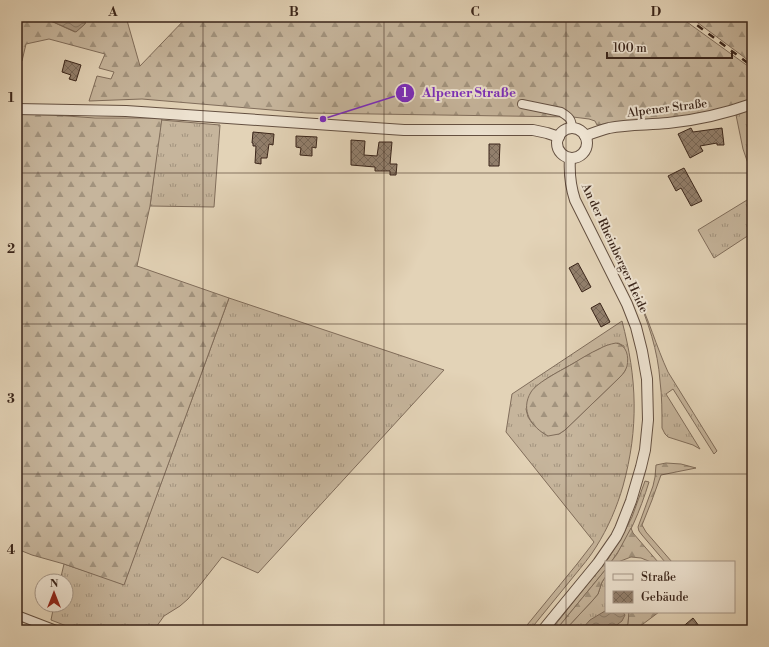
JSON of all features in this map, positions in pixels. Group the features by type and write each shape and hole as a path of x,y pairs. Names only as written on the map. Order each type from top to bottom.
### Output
{"street":[{"path":"522,104 561,112 570,119 572,128"},
{"name":"Alpener Straße","path":"585,136 620,126 667,123 706,118 728,113 752,104"},
{"path":"17,109 126,111 404,130 533,130 559,137"},
{"path":"572,128 580,130 585,136 587,145 586,150 579,156 570,158 562,154 559,150 559,137 564,131 572,128"},
{"name":"An der Rheinberger Heide","path":"543,630 598,563 618,533 636,485 645,450 648,420 646,379 642,351 636,327 623,294 575,200 570,179 570,158"},
{"path":"17,615 56,630"}],"green space":[{"path":"33,17 42,17 75,32 85,24 86,17 126,17 140,66 187,17 680,17 752,69 752,100 724,110 645,122 597,125 595,121 589,119 573,117 307,113 142,99 89,101 97,76 111,79 114,72 99,68 105,54 49,39 26,44 22,61 17,61 17,25"},
{"path":"690,17 752,17 752,63"},
{"path":"752,109 752,175 743,149 736,115"},
{"path":"17,114 95,118 162,118 150,206 137,266 229,298 124,585 17,549"},
{"path":"161,120 220,125 214,207 150,206"},
{"path":"752,197 752,238 749,235 714,258 698,230"},
{"path":"636,294 645,313 668,372 717,451 714,454 673,389 666,394 700,449 693,445 668,437 662,428 661,392 655,347 645,315"},
{"path":"229,298 444,370 258,573 222,557 188,599 164,616 154,630 77,630 51,620 52,613 74,613 74,573 62,573 64,564 124,584"},
{"path":"622,321 631,363 634,403 632,444 623,486 612,517 594,551 530,630 523,630 594,542 506,432 512,394","holes":["618,343 624,346 625,371 565,430 559,434 543,433 532,423 528,417 526,409 535,387 549,377 599,349"]},
{"path":"616,343 623,346 628,359 627,366 621,376 559,434 548,436 537,428 532,423 527,411 528,399 534,388 551,376 589,354 605,346"},
{"path":"666,463 681,464 696,468 661,475 642,525 646,532 671,561 664,561 642,535 638,527 653,486 656,465"},
{"path":"645,481 649,482 629,534 612,561 606,561 621,538 632,517"},
{"path":"631,528 633,533 657,561 648,561 641,558 631,557 621,561 612,561"},
{"path":"605,563 605,570 556,630 551,630"},
{"path":"605,570 605,578 598,594 565,630 556,630"},
{"path":"605,578 605,613 629,613 628,624 622,630 565,630 598,594"},
{"path":"629,613 658,613 635,630 622,630 628,624"}],"water":[{"path":"42,17 86,17 85,24 76,32"},
{"path":"605,611 605,613 624,613 625,615 622,621 610,630 581,630 590,620"}],"building":[{"path":"65,60 81,65 76,81 69,79 71,75 62,72"},
{"path":"691,128 693,132 722,128 724,145 717,145 717,143 700,146 703,151 690,158 678,134"},
{"path":"253,132 274,134 273,145 269,144 267,158 261,158 261,164 255,163 256,146 253,146 252,143"},
{"path":"296,136 317,137 316,148 312,147 312,156 300,155 301,148 296,147"},
{"path":"351,140 365,141 364,155 377,156 379,142 392,142 390,164 397,164 396,175 390,175 390,171 375,171 375,167 351,165"},
{"path":"489,144 500,144 499,166 489,166"},
{"path":"684,168 702,201 691,206 681,188 676,191 668,176"},
{"path":"578,263 591,287 582,292 569,268"},
{"path":"600,303 610,322 601,327 591,308"},
{"path":"693,618 699,626 695,630 679,630"}],"railway":[{"path":"686,17 752,66"}],"place":[{"name":"Alpener Straße","path":"323,119"}]}
